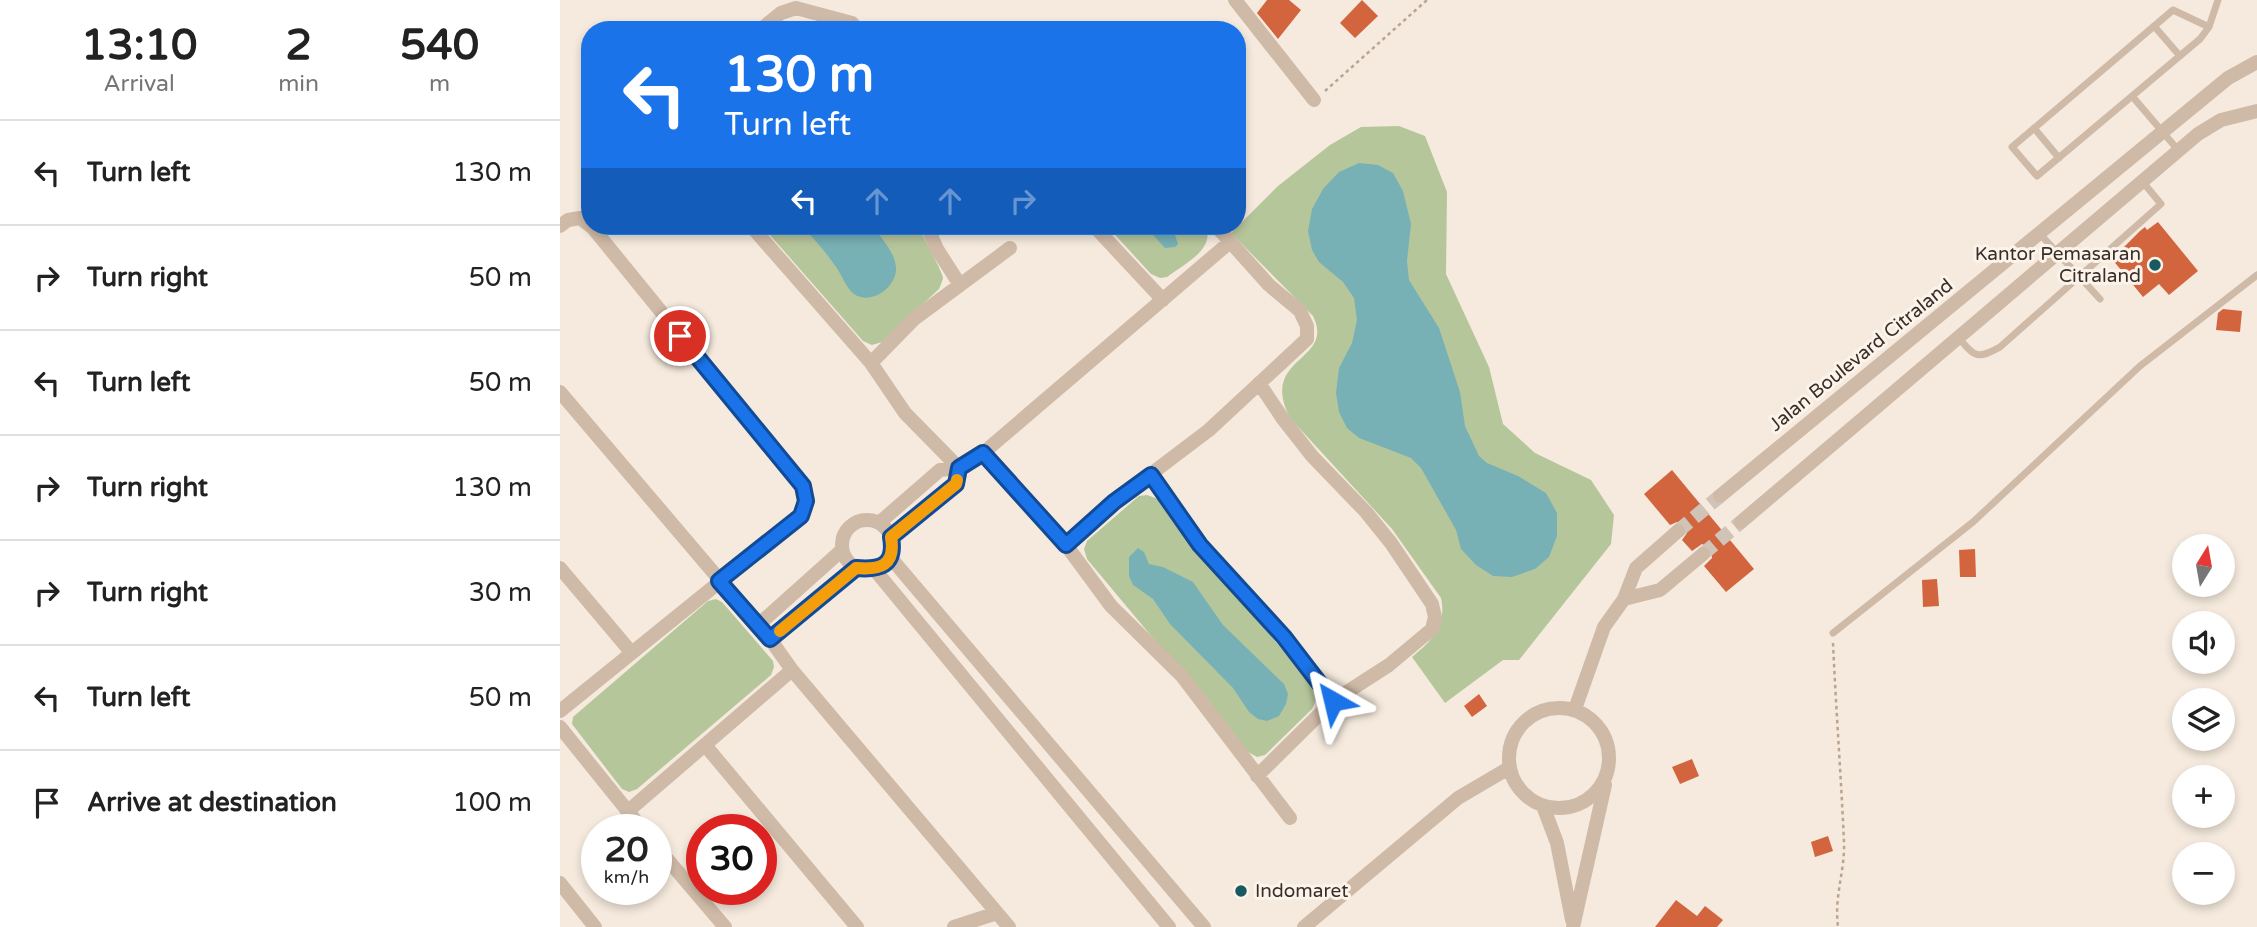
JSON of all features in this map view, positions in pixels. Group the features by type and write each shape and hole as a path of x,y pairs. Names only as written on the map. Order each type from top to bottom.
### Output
{"street":[{"path":"1235,0 1314,100"},
{"path":"771,21 781,13 796,8 845,21"},
{"name":"Jalan Boulevard Citraland","path":"1720,496 2228,78 2257,62"},
{"path":"1741,522 2198,134 2221,120 2257,111"},
{"path":"560,226 568,220 581,219"},
{"path":"560,711 801,516 806,501 803,486 598,235"},
{"path":"759,235 871,363 905,413 959,468"},
{"path":"931,235 960,285"},
{"path":"1102,235 1163,300"},
{"path":"1066,545 1114,502 1209,430 1307,338 1307,326 1300,311 1269,285 1224,235"},
{"path":"879,523 940,470 959,468 983,453 1230,242"},
{"path":"871,363 914,319 1010,248"},
{"path":"1257,776 1333,701 1389,665 1432,629 1434,617 1432,604 1391,542 1312,456 1259,383"},
{"path":"560,393 770,639 792,670 1009,927"},
{"path":"983,453 1066,545 1111,606 1182,677 1290,818"},
{"path":"891,537 956,484 959,468"},
{"path":"1151,475 1200,545 1284,637 1333,701"},
{"path":"865,520 879,523 887,529 891,537 893,547 890,557 884,565 875,570 856,568 847,561 842,550 844,536 852,525 865,520"},
{"path":"1575,709 1604,627 1624,599 1636,568 1678,531"},
{"path":"757,626 842,550"},
{"path":"1624,599 1660,590 1703,554"},
{"path":"890,557 1204,927"},
{"path":"560,568 631,652"},
{"path":"770,639 856,568"},
{"path":"875,570 1169,927"},
{"path":"560,727 628,812 792,670"},
{"path":"1573,926 1608,773 1609,747 1597,723 1575,709 1548,708 1525,720 1510,742 1509,768 1521,792 1543,806 1570,807 1593,795 1608,773"},
{"path":"705,745 857,927"},
{"path":"1304,927 1458,798 1509,768"},
{"path":"1543,806 1557,842 1573,926"},
{"path":"672,865 725,927"},
{"path":"1139,891 1159,874"},
{"path":"560,883 595,927"},
{"path":"954,927 997,914"}],"lane":[{"path":"2209,27 2173,10 2012,147 2038,177 2200,39 2209,27 2217,0"},
{"path":"2154,26 2180,56"},
{"path":"2132,96 2178,150"},
{"path":"2034,128 2059,158"},
{"path":"1958,338 1972,354 1984,356 2000,347 2161,204 2142,180"},
{"path":"2040,233 2099,299"},
{"path":"1833,633 1973,522 2140,366 2257,275"}],"path":[{"path":"1314,100 1427,0"},
{"path":"1833,633 1836,737 1844,845 1836,907 1838,927"}],"green space":[{"path":"1399,126 1425,136 1447,192 1446,274 1489,367 1503,424 1535,453 1591,480 1614,515 1611,544 1519,660 1503,660 1445,703 1412,657 1426,645 1440,624 1441,598 1392,529 1290,418 1283,398 1283,382 1289,371 1315,343 1317,331 1313,316 1233,235 1246,235 1246,218 1278,186 1330,145 1361,127"},
{"path":"770,235 923,235 940,269 943,279 939,289 882,342 872,345 863,341"},
{"path":"1115,235 1208,235 1196,256 1167,277 1160,278 1151,274"},
{"path":"1147,495 1158,499 1314,688 1316,700 1312,709 1265,755 1257,757 1248,752 1087,559 1084,549 1087,541 1139,496"},
{"path":"716,599 722,602 773,661 771,675 637,789 629,792 622,789 572,724 573,717 708,601"}],"water":[{"path":"1359,163 1378,165 1393,173 1403,191 1411,224 1407,261 1409,280 1439,328 1460,392 1465,426 1479,456 1487,463 1518,476 1546,493 1557,513 1557,536 1549,557 1535,569 1512,577 1493,576 1476,565 1461,549 1456,530 1421,468 1411,458 1359,438 1347,428 1339,412 1336,393 1339,368 1352,343 1357,320 1354,298 1343,282 1319,262 1312,250 1308,231 1312,209 1323,189 1339,172"},
{"path":"810,235 879,235 893,256 895,275 882,293 868,298 861,297 849,288 828,256"},
{"path":"1153,235 1175,235 1178,244 1165,248"},
{"path":"1138,548 1144,552 1149,564 1163,567 1193,582 1223,625 1284,684 1288,694 1279,716 1267,721 1258,719 1249,712 1233,688 1170,624 1153,599 1133,585 1129,576 1129,557"}],"building":[{"path":"1267,0 1289,0 1301,10 1278,39 1257,13"},
{"path":"1362,0 1378,16 1355,38 1340,23"},
{"name":"Kantor Pemasaran Citraland","path":"2158,222 2198,271 2169,295 2159,284 2143,297 2112,259 2140,231 2145,227 2147,230"},
{"path":"2223,309 2242,311 2240,332 2216,330 2218,313"},
{"path":"1672,470 1754,569 1726,592 1704,566 1712,558 1711,548 1702,544 1692,551 1682,540 1687,533 1686,525 1677,522 1670,525 1644,494"},
{"path":"1975,549 1976,577 1960,577 1959,550"},
{"path":"1937,579 1939,606 1923,607 1922,580"},
{"path":"1479,694 1487,706 1472,717 1464,706"},
{"path":"1692,759 1699,776 1680,784 1672,767"},
{"path":"1828,836 1833,851 1815,857 1811,842"},
{"path":"1676,900 1697,916 1705,906 1723,920 1717,927 1655,927"}],"tunnel":[{"path":"1678,531 1720,496"},
{"path":"1703,554 1741,522"}],"slow traffic":[{"path":"780,631 856,568 875,570 884,565 893,547 891,537 956,484 957,480"}],"place":[{"name":"Kantor Pemasaran Citraland","path":"2155,265"},
{"name":"Indomaret","path":"1241,891"}],"route":[{"path":"680,336 803,486 806,501 801,516 719,581 770,639 856,568 875,570 884,565 893,547 891,537 956,484 959,468 983,453 1066,545 1114,502 1151,475 1200,545 1284,637 1333,701"}]}
